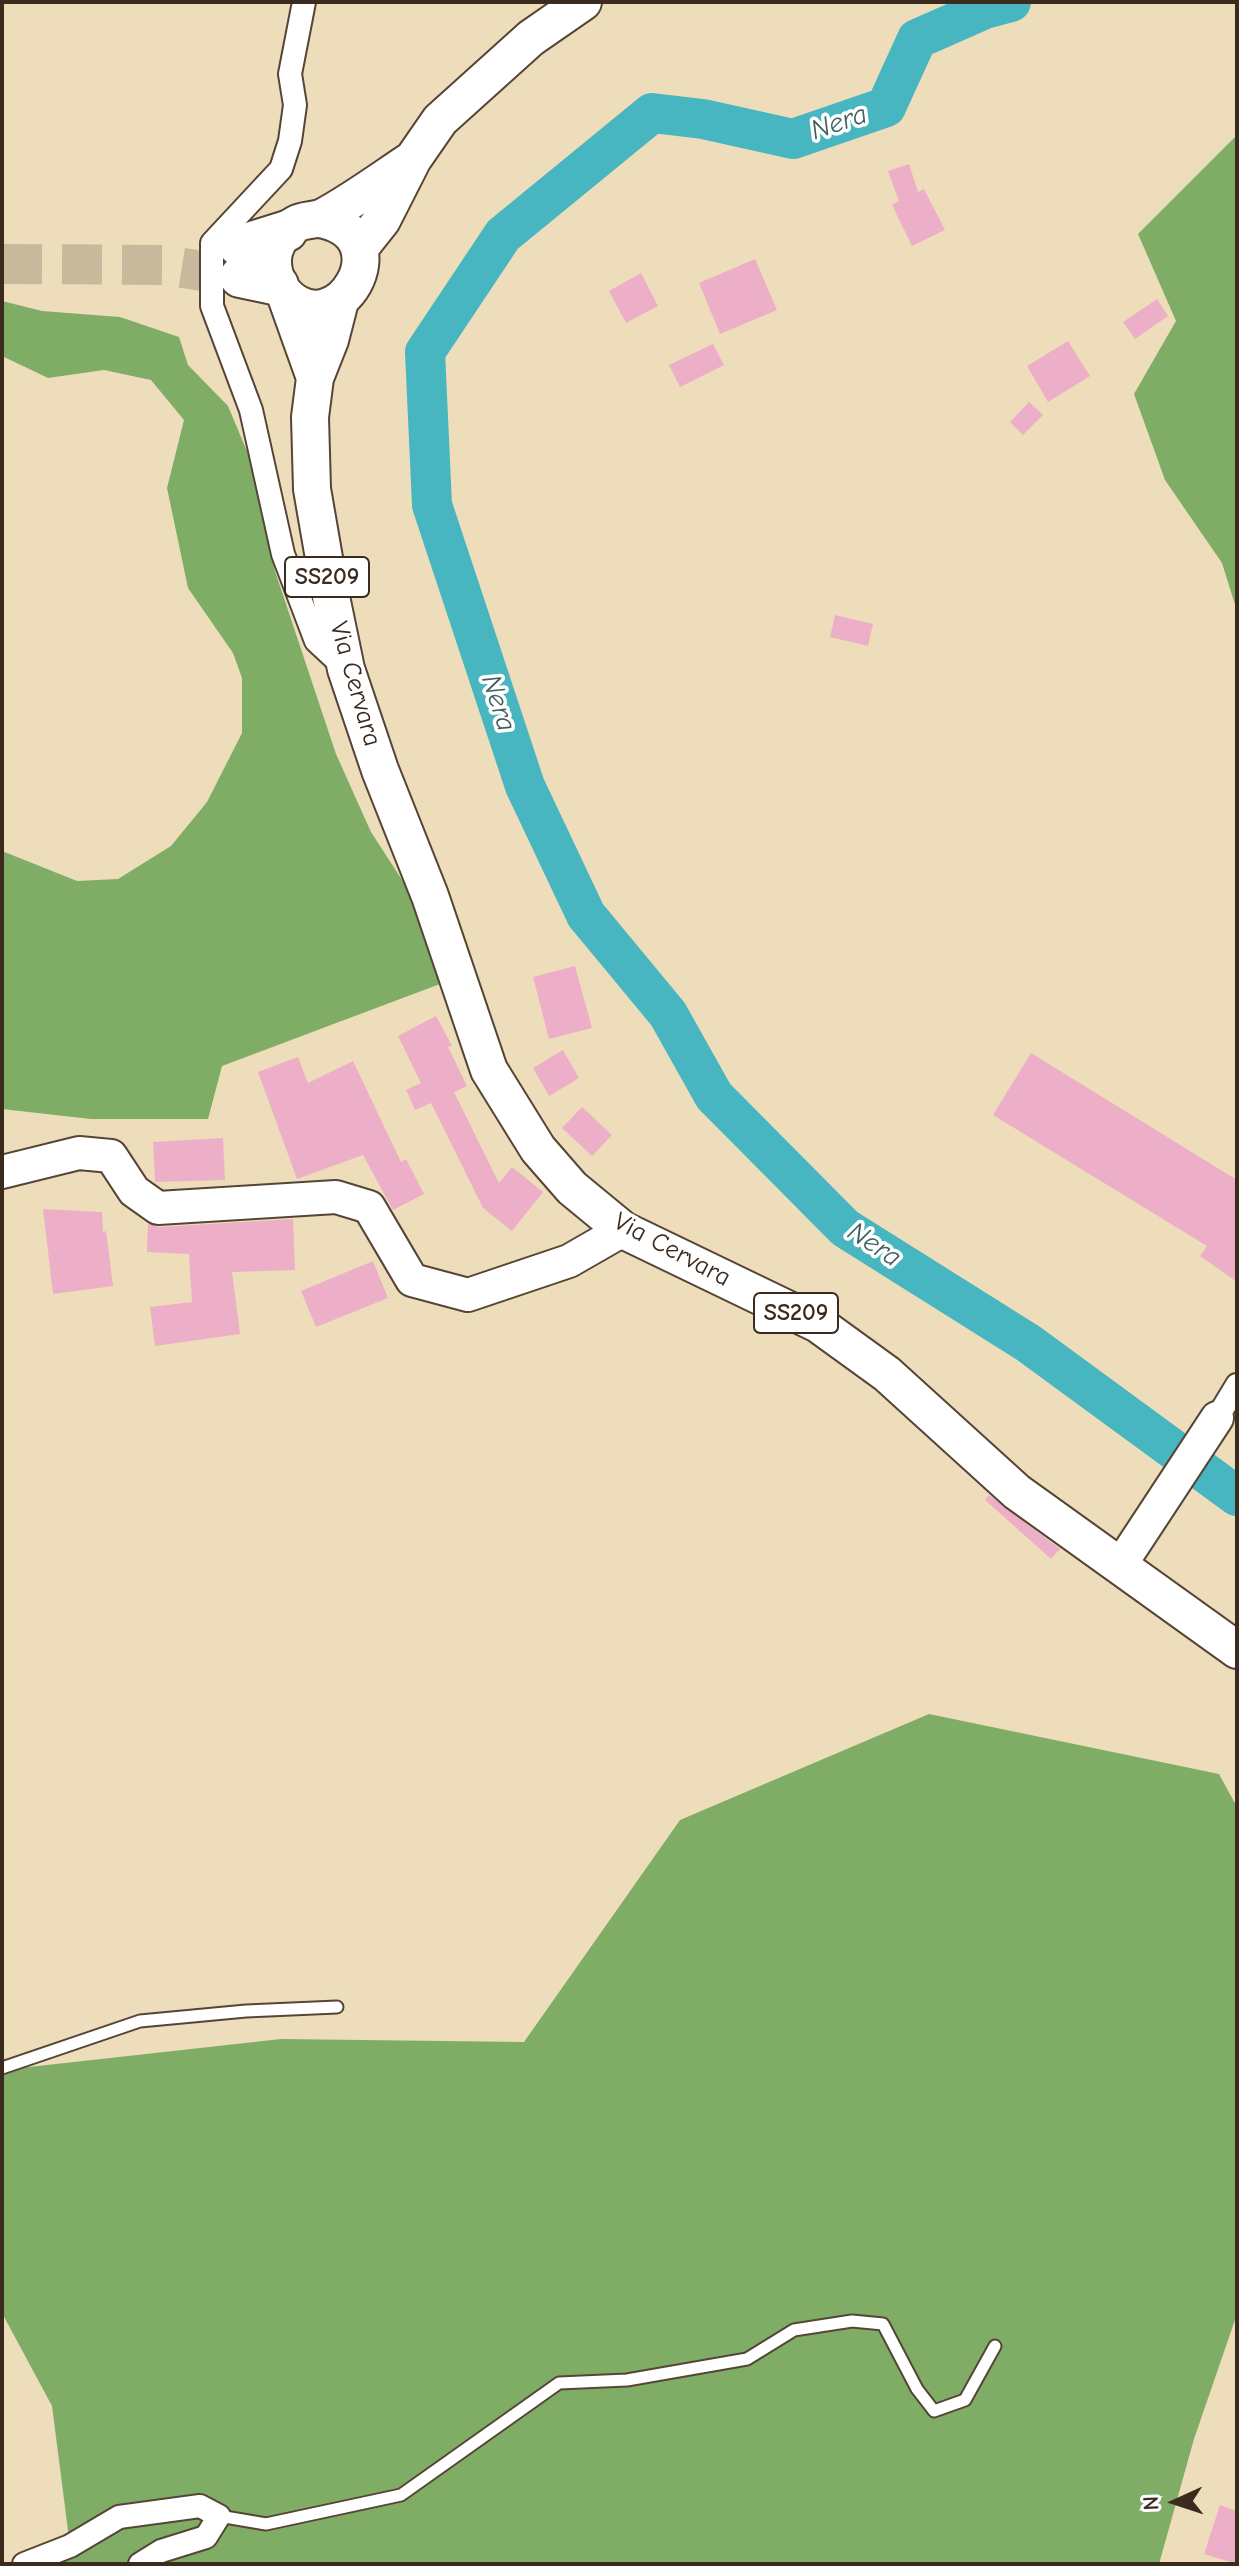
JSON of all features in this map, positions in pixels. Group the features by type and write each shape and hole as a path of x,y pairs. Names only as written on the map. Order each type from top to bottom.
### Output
{"highway":[{"path":"282,289 239,261 304,225"}],"main road":[{"name":"SS209","path":"340,301 350,293 360,273 359,249 382,220 413,159 440,120 531,38 583,2"},
{"name":"SS209","path":"282,289 273,263 274,251 304,225 362,194 413,159"},
{"path":"304,225 340,225 355,240 359,249"},
{"name":"Via Cervara","path":"282,289 315,378"},
{"path":"282,289 294,301 318,307 340,301"},
{"name":"Via Cervara","path":"340,301 330,340 315,378 310,417 312,489 346,669 380,770 430,896 489,1070 538,1149 572,1188 623,1230 818,1324 887,1374 1017,1492 1237,1650"}],"street":[{"path":"304,2 290,74 295,105 290,141 281,169 212,243 212,306 251,410 283,554 316,641 346,669"},
{"path":"2,1172 79,1153 111,1156 134,1191 158,1208 336,1197 369,1207 412,1280 468,1295 569,1261 623,1230"},
{"path":"1119,1567 1237,1385"},
{"path":"24,2564 70,2546 119,2517 200,2506 219,2516 206,2537 161,2551 140,2564"}],"lane":[{"path":"2,2068 140,2021 246,2011 337,2007"},
{"path":"219,2516 266,2524 401,2495 559,2383 627,2380 747,2359 794,2330 852,2321 883,2324 917,2389 934,2411 965,2400 995,2346"}],"green space":[{"path":"1237,135 1237,611 1222,563 1165,480 1134,394 1176,321 1138,234"},
{"path":"2,301 42,311 120,317 179,337 188,365 228,406 254,468 275,571 336,754 371,832 415,900 440,984 222,1066 208,1119 91,1119 2,1109 2,851 77,881 118,879 171,846 207,802 242,733 242,678 233,653 188,588 167,488 184,420 151,380 104,370 48,378 2,356"},
{"path":"929,1714 1219,1774 1237,1807 1237,2314 1194,2439 1159,2564 45,2564 70,2546 52,2406 2,2313 2,2070 281,2039 524,2042 680,1820"}],"building":[{"path":"909,164 918,192 924,189 945,230 912,246 892,205 899,201 888,171"},
{"path":"755,259 777,310 720,334 699,283"},
{"path":"641,273 658,306 626,323 609,291"},
{"path":"1157,299 1168,316 1135,339 1123,322"},
{"path":"1068,341 1090,376 1048,402 1027,366"},
{"path":"713,344 724,365 680,387 669,365"},
{"path":"1029,402 1043,415 1023,435 1010,422"},
{"path":"835,615 873,624 868,646 830,637"},
{"path":"575,966 592,1028 549,1039 533,977"},
{"path":"436,1016 452,1046 448,1047 467,1086 454,1092 499,1183 512,1167 543,1192 512,1231 483,1208 431,1103 415,1110 406,1090 421,1083 398,1036"},
{"path":"563,1050 579,1078 549,1096 533,1068"},
{"path":"1031,1053 1237,1180 1237,1282 1200,1256 1207,1246 993,1115"},
{"path":"298,1057 308,1083 353,1061 401,1162 406,1159 424,1194 393,1210 363,1155 297,1179 258,1072"},
{"path":"582,1107 612,1135 592,1156 562,1128"},
{"path":"223,1138 225,1180 155,1182 153,1142"},
{"path":"43,1209 102,1212 113,1286 53,1294"},
{"path":"293,1219 295,1270 232,1272 240,1334 155,1346 150,1307 192,1302 189,1254 147,1252 148,1224 159,1227"},
{"path":"373,1261 388,1298 316,1327 301,1291"},
{"path":"989,1495 1060,1549 1051,1559 985,1500"},
{"path":"1220,2505 1237,2511 1237,2564 1204,2554"}],"waterway":[{"name":"Nera","path":"1011,2 985,9 917,39 886,107 793,139 703,119 652,113 503,235 425,352 432,505 525,786 586,915 668,1014 714,1096 845,1228 1028,1343 1237,1496"}],"tunnel":[{"path":"2,264 164,265 240,277"}]}
